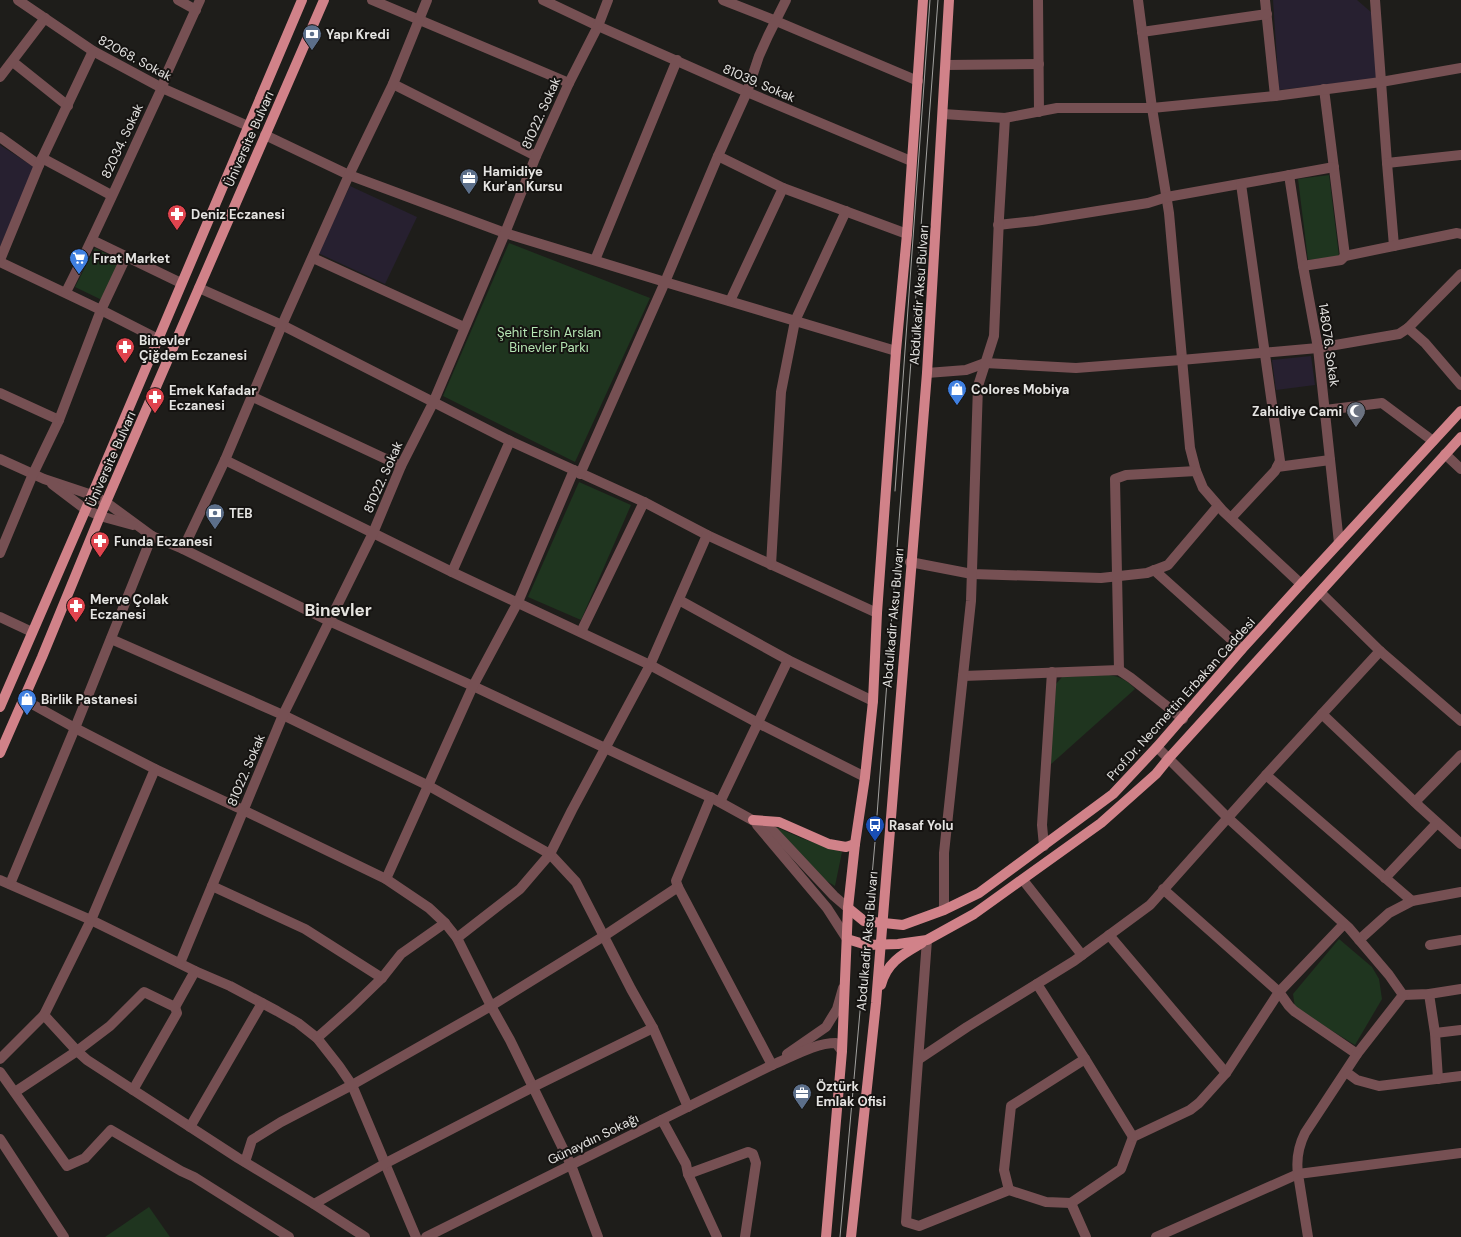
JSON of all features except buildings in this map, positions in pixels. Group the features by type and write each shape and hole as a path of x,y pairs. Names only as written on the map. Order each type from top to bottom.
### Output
{"main road":[{"name":"Üniversite Bulvarı","path":"0,707 2,695 32,632 92,495 302,0"},
{"name":"Üniversite Bulvarı","path":"0,753 42,657 100,516 107,503 324,0"},
{"path":"826,1237 842,1051 848,908 873,702 877,613 896,351 907,234 923,0"},
{"name":"Abdulkadir Aksu Bulvarı","path":"851,1237 876,1003 910,562 927,374 950,0"},
{"name":"Prof.Dr. Necmettin Erbakan Caddesi","path":"848,908 864,921 904,925 944,910 980,893 1113,794 1158,747 1301,584 1461,411"},
{"path":"876,1003 883,978 888,968 897,959 927,940 974,914 1023,880 1101,823 1156,774 1168,758 1321,593 1461,437"},
{"path":"753,820 779,822 829,844 846,847 855,844"},
{"path":"847,939 861,944 880,945 927,940"}],"street":[{"name":"82068. Sokak","path":"18,0 93,51 162,88 248,126"},
{"path":"178,0 196,10"},
{"name":"82034. Sokak","path":"66,292 92,240 162,88 166,75 200,0"},
{"path":"372,0 569,83"},
{"path":"183,549 253,397 282,325 349,175 393,84 427,0"},
{"name":"81039. Sokak","path":"543,0 747,92 911,161"},
{"name":"81022. Sokak","path":"180,963 283,715 373,533 401,466 433,403 536,156 569,83 598,26 608,0"},
{"path":"723,0 918,81"},
{"path":"386,879 473,686 518,602 665,282 718,156 747,92 759,56 786,0"},
{"path":"1038,0 1039,112"},
{"path":"1138,0 1152,108 1167,198 1190,448 1196,472 1203,488 1218,506 1301,584"},
{"path":"1265,0 1275,96"},
{"path":"1375,0 1394,246"},
{"path":"1142,32 1267,14"},
{"path":"0,77 13,62 45,18"},
{"path":"93,51 40,162 0,261 66,292 158,339"},
{"path":"595,260 677,60"},
{"path":"13,62 68,106"},
{"path":"946,65 1039,64"},
{"path":"943,114 1006,118 1058,108 1152,108 1275,96 1381,82 1461,68"},
{"path":"393,84 536,156"},
{"path":"1324,89 1345,256"},
{"path":"944,910 944,853 971,601 978,386 994,336 998,225 1006,118"},
{"path":"265,135 349,175 505,233 896,351"},
{"path":"0,137 40,162 112,195"},
{"path":"1387,163 1461,155"},
{"path":"718,156 783,188 907,234"},
{"path":"998,225 1034,221 1148,203 1167,198 1334,167"},
{"name":"148076. Sokak","path":"1289,175 1303,266 1318,348 1339,543"},
{"path":"1231,518 1275,470 1280,461 1240,184"},
{"path":"730,301 783,188"},
{"path":"771,565 781,392 795,321 846,211"},
{"path":"1303,266 1341,260 1345,256 1457,233 1461,234"},
{"path":"92,240 182,283"},
{"path":"0,553 4,530 59,420 101,310 126,257"},
{"path":"313,258 464,327"},
{"path":"927,374 966,370 985,363 1076,368 1181,360 1318,348 1399,334 1408,328 1461,274"},
{"path":"199,288 282,325 433,403 510,441 644,502 707,536 877,613"},
{"path":"1408,328 1425,343 1461,385"},
{"path":"0,393 59,420"},
{"path":"253,397 401,466"},
{"path":"1325,410 1382,403 1433,441"},
{"path":"452,572 510,441"},
{"path":"1446,454 1461,469"},
{"path":"0,459 44,479 92,495 107,503 152,536 183,549 329,621 606,747 711,797 774,832 834,896 848,908"},
{"path":"225,460 452,572 650,665 758,723 865,777"},
{"path":"1277,467 1330,460"},
{"path":"1120,670 1115,479 1126,475 1196,472"},
{"path":"44,479 85,509 100,516 139,526"},
{"path":"581,632 644,502"},
{"path":"910,562 972,574 1101,578 1148,573 1168,565 1218,506"},
{"path":"152,536 75,728 3,883 91,920 195,971 230,986 298,1023 317,1038 352,1085 416,1237"},
{"path":"457,938 520,889 550,854 650,665 707,536"},
{"path":"1154,570 1242,650"},
{"path":"1321,593 1380,651 1461,721"},
{"path":"679,600 788,660 873,702"},
{"path":"0,617 32,632"},
{"path":"111,638 283,715 429,786 550,854 576,882 653,1028 688,1107"},
{"path":"919,1059 966,1027 1082,955 1150,905 1266,775 1380,651"},
{"path":"720,802 788,660"},
{"path":"963,676 1120,670 1183,719"},
{"path":"1044,846 1042,824 1052,672"},
{"path":"23,699 75,728 155,769 386,879 429,908 445,923 457,938 490,1006 510,1040 571,1165 598,1237"},
{"path":"1322,714 1461,844"},
{"path":"1158,747 1228,818 1344,924 1389,975 1404,995"},
{"path":"1415,802 1461,755"},
{"path":"0,1059 44,1015 91,920 155,769"},
{"path":"1266,775 1412,901"},
{"path":"711,797 676,881 772,1065"},
{"path":"753,820 826,908 847,939"},
{"path":"1385,878 1437,823"},
{"path":"1023,880 1082,955"},
{"path":"212,886 304,929 382,978"},
{"path":"245,1162 252,1140 281,1122 352,1085 490,1006 604,936 678,887"},
{"path":"1163,889 1279,992 1294,1011 1357,1054"},
{"path":"1359,940 1390,913 1412,901 1461,892"},
{"path":"317,1038 382,978 400,954 445,923"},
{"path":"927,940 906,1222 919,1226 1009,1190 1046,1202 1071,1203 1121,1169 1133,1137 1190,1110 1199,1103 1226,1073 1279,992 1344,924"},
{"path":"1109,935 1226,1073"},
{"path":"1430,945 1461,940"},
{"path":"175,1007 195,971"},
{"path":"772,1065 826,1027 837,1009 845,979"},
{"path":"1037,984 1085,1058 1133,1137"},
{"path":"1308,1237 1298,1174 1298,1154 1300,1144 1305,1133 1357,1054 1404,995 1429,994 1461,989"},
{"path":"15,1092 77,1052 110,1026 144,992 175,1007 177,1013 132,1090"},
{"path":"1429,994 1435,1033 1438,1079"},
{"path":"190,1127 262,1003"},
{"path":"44,1015 77,1052 87,1060 365,1237"},
{"path":"314,1204 386,1163 533,1087 653,1028"},
{"path":"1435,1033 1461,1030"},
{"path":"772,1065 828,1043 836,1043 842,1051"},
{"path":"1009,1190 1004,1170 1011,1106 1085,1058"},
{"name":"Günaydın Sokağı","path":"426,1237 772,1065"},
{"path":"0,1072 67,1166 84,1158 111,1130 194,1177 289,1237"},
{"path":"1346,1072 1357,1080 1379,1086 1461,1076"},
{"path":"662,1120 686,1164 688,1174 717,1237"},
{"path":"0,1139 64,1237"},
{"path":"688,1174 748,1152 753,1154 756,1163 745,1237"},
{"path":"1156,1237 1298,1174 1461,1153"},
{"path":"1071,1203 1086,1237"}],"shaded area":[{"path":"1273,0 1357,0 1372,13 1378,75 1374,79 1279,90"},
{"path":"0,145 34,167 0,247"},
{"path":"350,186 417,217 385,284 318,253"},
{"path":"1311,356 1315,385 1276,390 1272,360"}],"green space":[{"path":"1329,175 1339,256 1308,260 1298,179"},
{"name":"Şehit Ersin Arslan Binevler Parkı","path":"509,243 650,298 575,462 443,396"},
{"path":"95,248 123,262 104,301 75,287"},
{"path":"579,482 631,505 581,620 528,597"},
{"path":"1109,675 1124,679 1135,689 1050,765 1056,684 1062,677"},
{"path":"774,826 801,838 842,852 835,886 825,880"},
{"path":"1339,939 1372,967 1379,979 1382,999 1355,1045 1295,1008 1293,994"},
{"path":"149,1207 170,1237 105,1237"}],"tram line":[{"path":"895,491 930,0"},
{"path":"840,1237 875,842 938,0"}],"place":[{"name":"Yapı Kredi","path":"312,51"},
{"name":"Hamidiye Kur'an Kursu","path":"469,195"},
{"name":"Deniz Eczanesi","path":"177,231"},
{"name":"Fırat Market","path":"79,275"},
{"name":"Binevler Çiğdem Eczanesi","path":"125,364"},
{"name":"Colores Mobiya","path":"957,406"},
{"name":"Emek Kafadar Eczanesi","path":"155,414"},
{"name":"Zahidiye Cami","path":"1356,428"},
{"name":"TEB","path":"215,530"},
{"name":"Funda Eczanesi","path":"100,558"},
{"name":"Merve Çolak Eczanesi","path":"76,623"},
{"name":"Birlik Pastanesi","path":"27,716"},
{"name":"Rasaf Yolu","path":"875,842"},
{"name":"Öztürk Emlak Ofisi","path":"802,1110"}],"district":[{"name":"Binevler","path":"338,610"}]}
